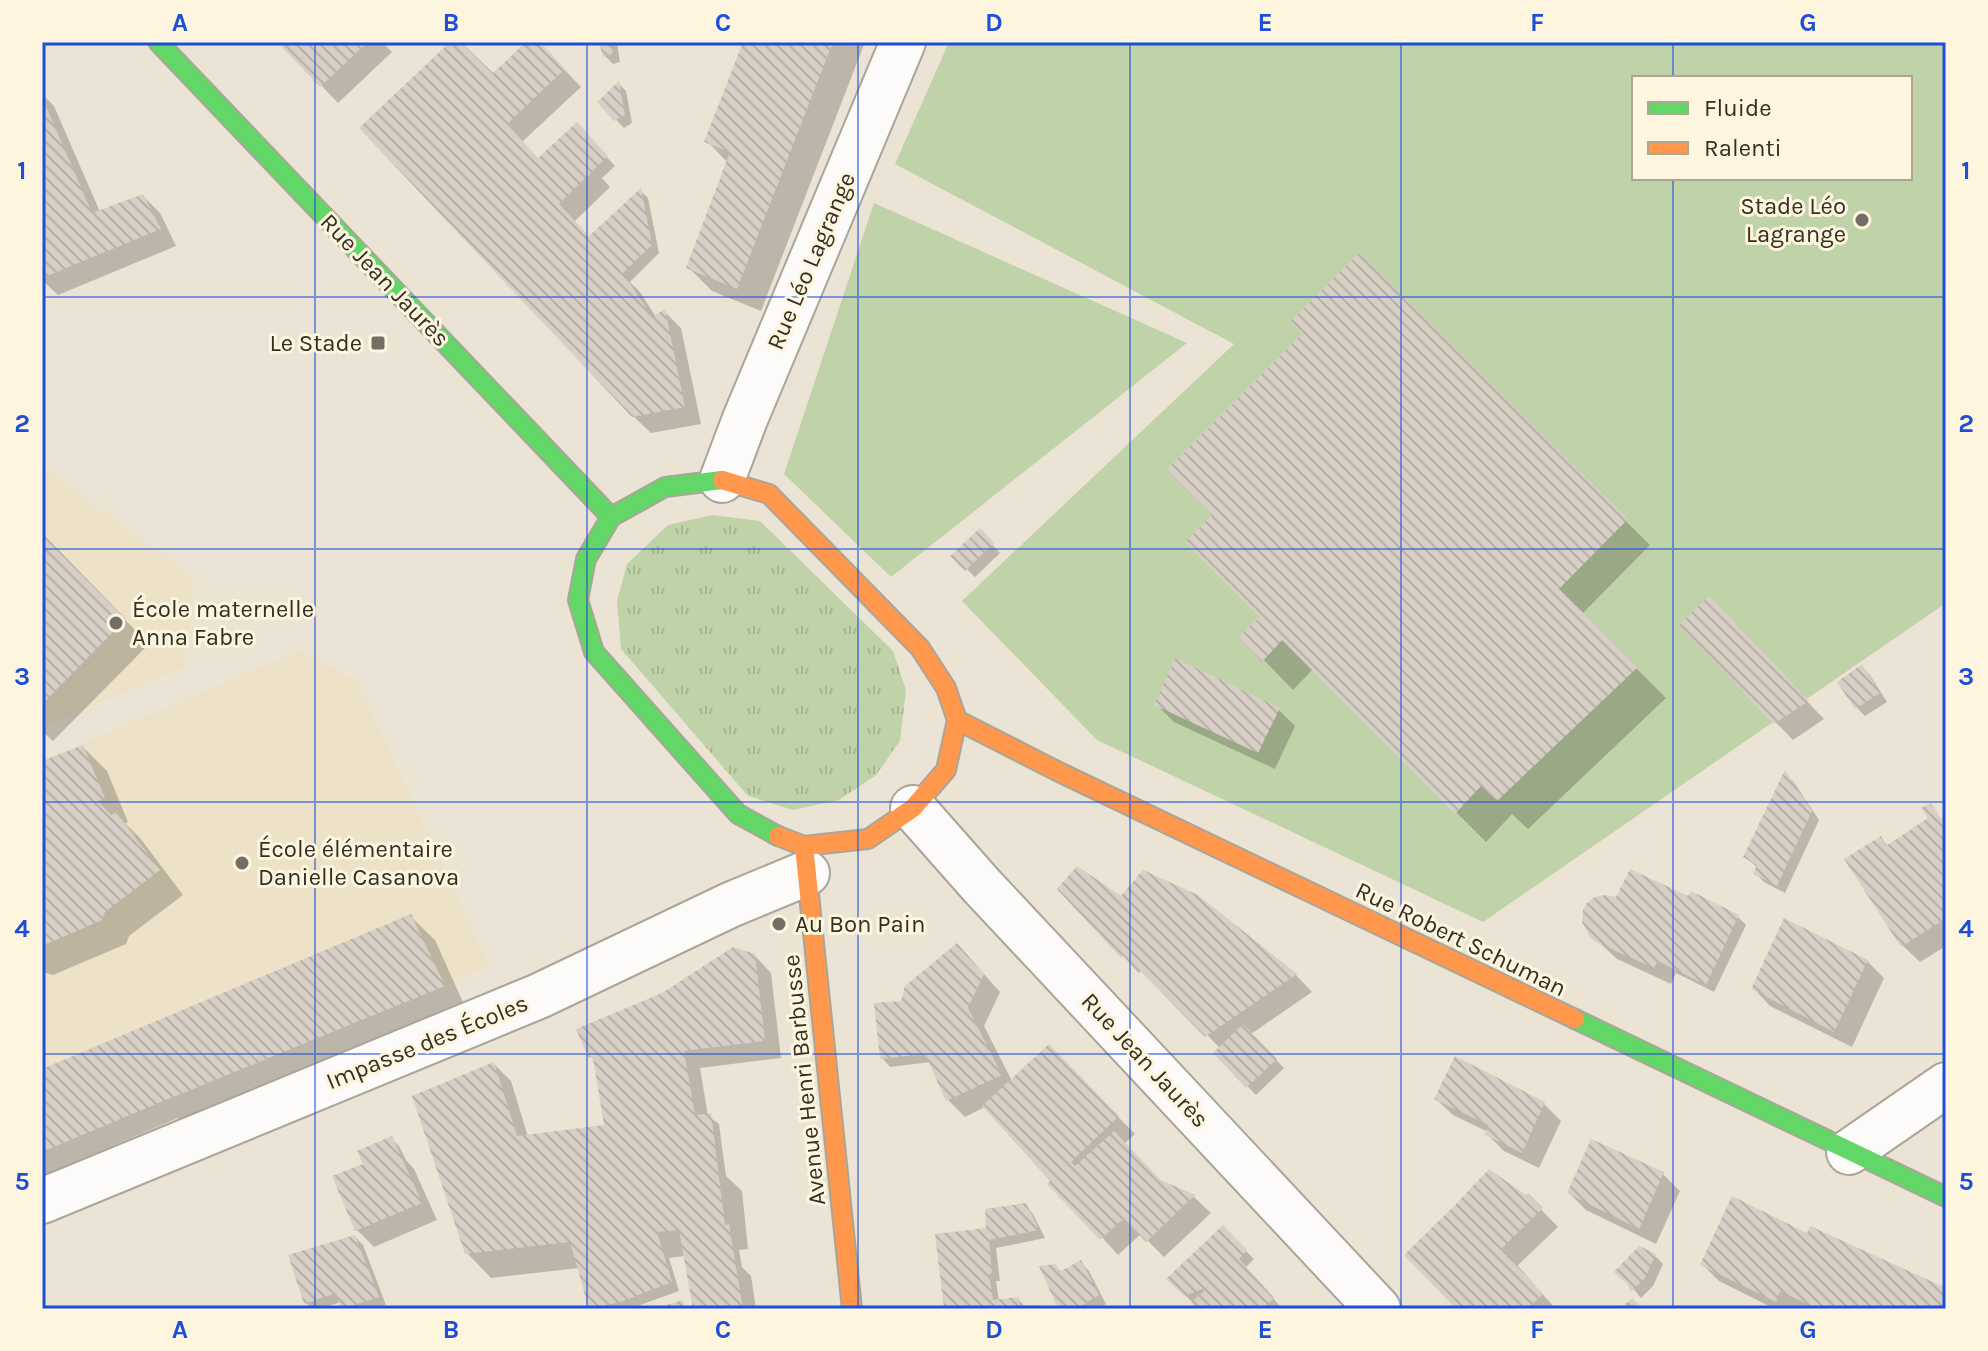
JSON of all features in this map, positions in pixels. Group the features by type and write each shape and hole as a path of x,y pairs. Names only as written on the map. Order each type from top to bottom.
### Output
{"street":[{"name":"Rue Jean Jaurès","path":"158,42 611,517"},
{"name":"Rue Léo Lagrange","path":"722,480 903,42"},
{"path":"722,480 769,494 920,648 946,688 957,720 946,770 913,808 868,839 805,859 738,814 594,652 578,600 586,559 611,517 665,487 722,480"},
{"name":"Rue Robert Schuman","path":"957,720 1057,771 1946,1197"},
{"name":"Rue Jean Jaurès","path":"913,808 981,885 1378,1309"},
{"name":"Impasse des Écoles","path":"42,1201 539,996 730,905 805,859"},
{"name":"Avenue Henri Barbusse","path":"805,859 852,1309"},
{"path":"1849,1152 1946,1085"}],"shaded area":[{"name":"École maternelle Anna Fabre","path":"42,466 195,579 184,667 42,728"},
{"name":"École élémentaire Danielle Casanova","path":"300,650 357,681 489,965 42,1152 42,761"}],"green space":[{"path":"949,42 1946,42 1946,603 1483,922 1097,740 962,601 1234,344 895,164"},
{"path":"874,203 1187,343 891,577 784,474"},
{"path":"712,515 760,521 893,651 906,690 900,741 876,775 839,800 793,810 748,796 621,649 617,601 627,564 668,525"}],"building":[{"path":"277,42 368,42 320,87"},
{"path":"450,42 461,42 493,73 526,42 540,42 565,69 507,124 538,158 577,122 608,156 559,204 589,236 641,188 652,245 623,273 652,317 665,309 685,407 632,417 359,128"},
{"path":"599,42 611,42 613,53 603,57"},
{"path":"743,42 833,42 737,289 686,268 730,152 704,142"},
{"path":"619,81 625,115 614,121 597,102"},
{"path":"42,97 92,213 143,194 161,229 42,278"},
{"path":"1359,253 1628,519 1559,589 1638,667 1497,801 1481,786 1455,814 1282,640 1262,662 1239,637 1260,617 1185,542 1212,514 1167,470 1302,334 1291,321"},
{"path":"980,528 994,543 965,571 950,556"},
{"path":"42,533 126,619 42,704"},
{"path":"1709,596 1809,701 1774,724 1679,625"},
{"path":"1175,658 1280,708 1258,753 1154,705"},
{"path":"1862,664 1880,693 1855,709 1837,682"},
{"path":"83,745 105,798 98,801 111,815 116,812 160,870 105,912 102,920 42,946 42,761"},
{"path":"1785,770 1812,811 1777,886 1753,874 1757,865 1743,857"},
{"path":"1931,803 1946,826 1946,918 1901,947 1844,859 1881,836 1886,846 1928,818 1921,808"},
{"path":"1077,866 1121,896 1143,870 1198,895 1297,974 1205,1037 1124,954 1121,958 1057,889"},
{"path":"1630,869 1688,896 1691,891 1739,915 1706,985 1658,961 1654,968 1590,937 1582,922 1586,904 1599,896 1616,897"},
{"path":"411,914 445,986 42,1152 42,1069"},
{"path":"1784,918 1868,960 1834,1032 1751,989"},
{"path":"957,943 984,974 968,1008 1002,1075 946,1101 925,1054 880,1059 874,1003 901,1001 905,986"},
{"path":"733,947 755,954 765,1041 684,1051 695,1115 711,1113 725,1225 729,1224 743,1309 693,1309 679,1230 657,1232 672,1282 593,1309 589,1309 570,1242 465,1254 412,1096 494,1062 517,1136 604,1125 593,1058 588,1057 576,1029 662,993"},
{"path":"1243,1024 1277,1059 1246,1088 1213,1053"},
{"path":"1049,1044 1119,1116 1071,1162 1075,1166 1114,1131 1161,1180 1195,1195 1146,1242 1124,1218 1100,1240 1047,1184 1050,1181 982,1106"},
{"path":"1455,1056 1545,1102 1522,1153 1485,1135 1488,1125 1434,1099"},
{"path":"392,1136 422,1203 355,1231 332,1176 363,1164 357,1151"},
{"path":"1591,1139 1664,1172 1639,1229 1567,1193"},
{"path":"1489,1169 1526,1195 1528,1193 1543,1208 1502,1248 1543,1294 1527,1309 1456,1309 1404,1255"},
{"path":"1732,1196 1807,1233 1810,1226 1946,1288 1946,1309 1818,1309 1780,1291 1776,1302 1700,1265"},
{"path":"1026,1203 1039,1230 989,1240 992,1273 989,1274 993,1300 1019,1297 1020,1306 1040,1305 1040,1309 944,1309 935,1234 986,1228 985,1209"},
{"path":"1223,1225 1247,1250 1239,1259 1274,1298 1263,1309 1197,1309 1191,1303 1208,1287 1184,1296 1166,1279"},
{"path":"355,1235 379,1297 341,1309 336,1293 304,1304 288,1255"},
{"path":"1639,1246 1656,1254 1645,1278 1631,1292 1614,1272"},
{"path":"1081,1260 1099,1295 1076,1309 1058,1309 1039,1266 1056,1264 1059,1272"},
{"path":"1632,1298 1643,1309 1620,1309"},
{"path":"683,1300 685,1309 657,1308"}],"traffic: fast":[{"path":"158,42 611,517"},
{"path":"722,480 665,487 611,517 586,559 578,600 594,652 738,814 778,836"},
{"path":"1575,1019 1946,1197"}],"traffic: slow":[{"path":"722,480 769,494 920,648 946,688 957,720 946,770 913,808 868,839 804,846 778,836"},
{"path":"957,720 1575,1019"},
{"path":"804,846 852,1309"}],"place":[{"name":"Stade Léo Lagrange","path":"1862,220"},
{"name":"Le Stade","path":"378,343"},
{"name":"École maternelle Anna Fabre","path":"116,623"},
{"name":"École élémentaire Danielle Casanova","path":"242,863"},
{"name":"Au Bon Pain","path":"779,924"}]}
